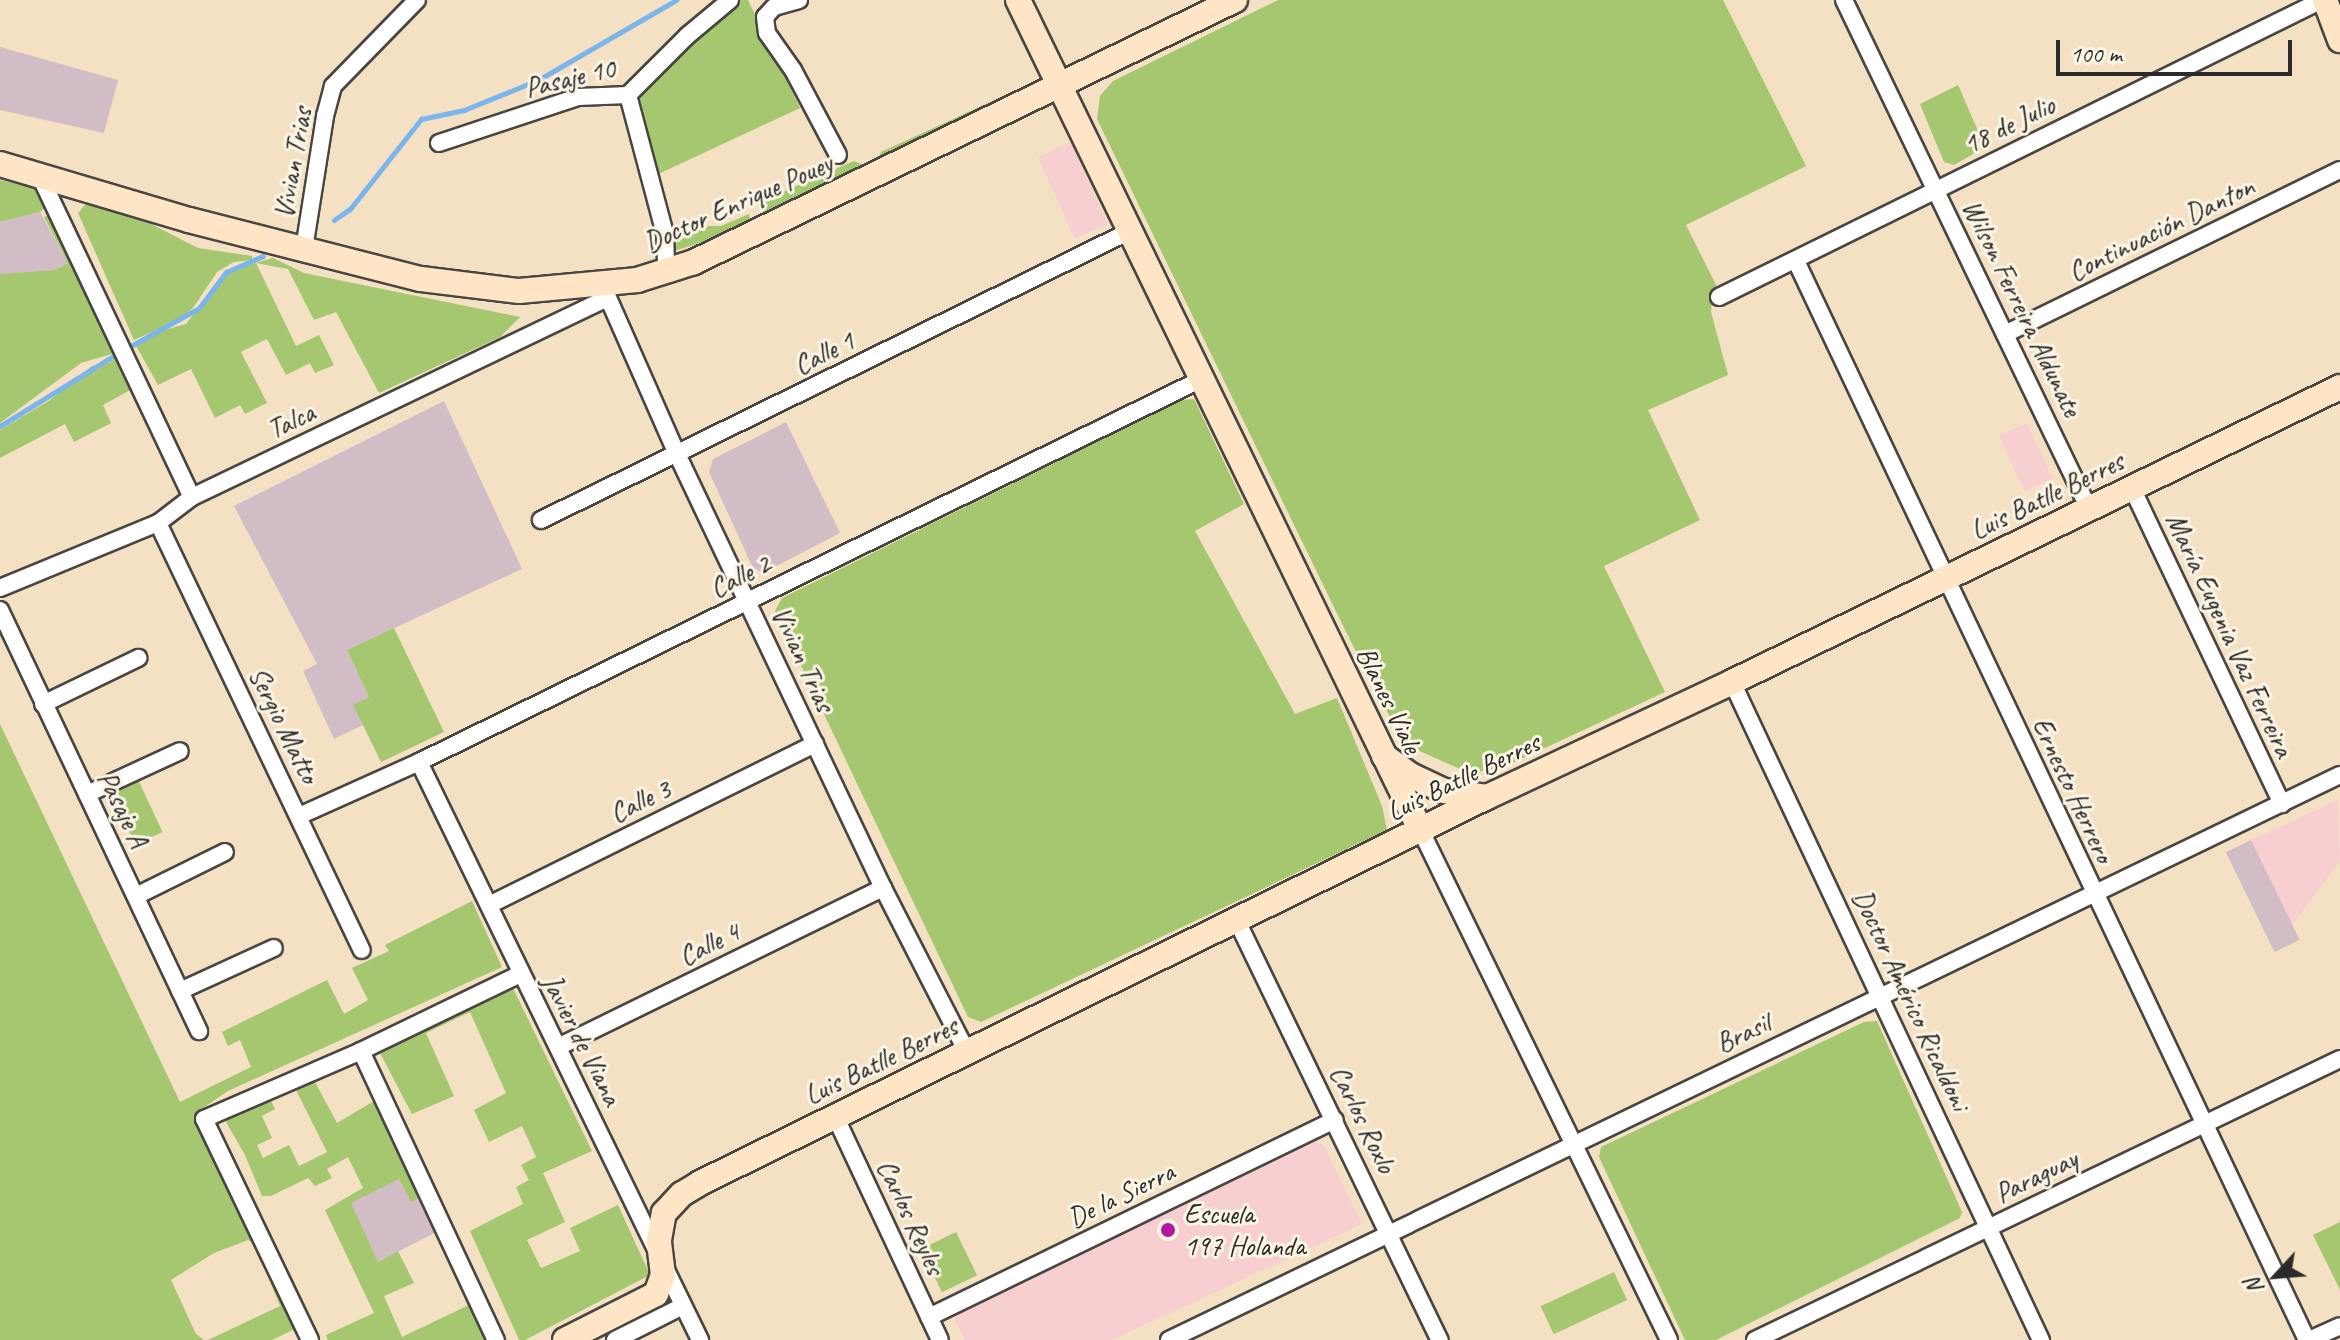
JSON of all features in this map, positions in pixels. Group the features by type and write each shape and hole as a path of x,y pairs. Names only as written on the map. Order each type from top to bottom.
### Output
{"street":[{"name":"Vivian Trias","path":"304,249 325,116 333,86 417,0"},
{"name":"Pasaje 10","path":"439,143 578,97 628,95 687,36 730,0"},
{"path":"799,0 774,7 765,17 767,33 793,70 838,155"},
{"name":"Blanes Viale","path":"1018,0 1380,753 1669,1340"},
{"name":"Doctor Enrique Pouey","path":"0,164 189,220 421,279 474,288 604,292 708,255 1235,0"},
{"path":"2324,0 2340,40"},
{"name":"18 de Julio","path":"1719,297 2324,0"},
{"name":"Wilson Ferreira Aldunate","path":"1850,2 2089,509"},
{"path":"628,95 665,234 666,270"},
{"name":"Continuación Danton","path":"2005,334 2340,170"},
{"path":"39,174 192,497"},
{"name":"Calle 1","path":"541,520 1130,231"},
{"name":"Ernesto Herrero","path":"1796,261 2093,894 2308,1340"},
{"name":"Vivian Trias","path":"604,292 677,454 883,888 967,1052"},
{"name":"Talca","path":"0,588 158,523 192,497 604,292"},
{"name":"Calle 2","path":"299,816 419,762 1202,379"},
{"name":"Luis Batlle Berres","path":"565,1340 656,1294 663,1275 661,1224 671,1203 700,1183 1487,797 1732,682 2340,387"},
{"name":"María Eugenia Vaz Ferreira","path":"2132,488 2282,804"},
{"name":"Sergio Matto","path":"158,523 362,950"},
{"name":"Pasaje A","path":"0,610 199,1031"},
{"path":"43,704 138,658"},
{"name":"Doctor Américo Ricaldoni","path":"1732,682 1883,997 1987,1229 2041,1340"},
{"name":"Calle 3","path":"489,905 815,744"},
{"path":"87,794 180,751"},
{"path":"1380,753 1427,784 1445,791 1487,797"},
{"name":"Javier de Viana","path":"419,762 700,1340"},
{"name":"Brasil","path":"1169,1340 1189,1336 1389,1232 2340,775"},
{"path":"136,896 225,852"},
{"name":"Calle 4","path":"558,1047 883,888"},
{"name":"Carlos Roxlo","path":"1237,921 1440,1340"},
{"path":"180,991 274,948"},
{"path":"310,1340 204,1119 361,1051 520,974"},
{"path":"361,1051 496,1340"},
{"name":"Paraguay","path":"1755,1340 2340,1059"},
{"name":"Carlos Reyles","path":"835,1116 940,1340"},
{"name":"De la Sierra","path":"929,1317 1335,1120"},
{"path":"615,1340 683,1306"},
{"path":"2308,1340 2340,1326"}],"shaded area":[{"path":"0,47 118,80 104,133 0,110"},
{"path":"1071,142 1108,224 1075,239 1038,157"},
{"path":"40,212 68,263 54,270 0,274 0,222"},
{"path":"444,401 522,569 347,650 369,697 354,705 363,725 334,739 303,671 317,664 234,506"},
{"path":"786,422 840,533 763,573 753,568 709,472 713,459"},
{"path":"2027,423 2053,478 2025,491 1999,436"},
{"path":"2338,800 2340,861 2292,925 2251,840"},
{"path":"2251,840 2300,940 2274,952 2226,852"},
{"path":"1315,1142 1324,1145 1362,1224 1112,1340 965,1340 955,1320 958,1313"},
{"path":"399,1178 422,1196 438,1231 378,1262 350,1203"}],"green space":[{"path":"734,0 748,0 800,108 654,176 635,98"},
{"path":"1278,0 1723,0 1806,166 1686,225 1719,291 1712,295 1711,312 1728,375 1648,410 1700,520 1604,566 1665,692 1502,768 1469,773 1404,744 1346,632 1097,119 1100,96 1113,81"},
{"path":"1036,83 876,163 881,152"},
{"path":"1958,85 1985,147 1954,165 1944,162 1920,104"},
{"path":"854,161 864,165 762,213 759,202"},
{"path":"0,180 41,190 49,204 40,212 0,222"},
{"path":"110,203 198,248 252,256 252,260 234,262 217,272 193,308 179,320 134,340 78,213 85,205"},
{"path":"57,212 115,353 81,363 0,423 0,274 54,270 68,263 44,217"},
{"path":"749,214 750,220 733,232 671,252 671,244 708,226 721,226"},
{"path":"273,258 304,273 520,317 500,337 379,393 336,312 314,320 288,269 256,263 296,346 319,335 334,365 315,373 310,363 286,375 267,339 241,352 267,403 245,414 240,405 215,418 191,369 158,385 135,344 147,335 186,324 220,279 231,271 255,263"},
{"path":"124,352 139,385 103,405 111,423 74,442 65,424 0,458 0,430 50,400 92,366 109,363"},
{"path":"1194,399 1244,504 1195,531 1295,714 1337,698 1382,806 1387,830 981,1022 968,1017 775,611 782,598 1181,400"},
{"path":"394,628 444,732 381,762 353,705 369,697 347,650"},
{"path":"0,724 180,1102 251,1067 240,1040 228,1046 222,1032 327,980 344,1014 368,1000 352,968 389,951 385,945 472,901 502,967 228,1091 200,1110 197,1119 266,1264 261,1263 253,1243 248,1240 214,1253 171,1280 196,1334 204,1340 0,1340"},
{"path":"135,773 162,832 135,845 108,786"},
{"path":"512,986 592,1151 543,1173 565,1222 527,1240 541,1268 580,1251 570,1228 618,1205 650,1275 525,1340 519,1340 470,1231 523,1204 516,1187 529,1180 521,1165 536,1157 522,1126 489,1142 474,1110 506,1093 470,1012 426,1033 454,1096 412,1114 380,1053"},
{"path":"1877,1021 1962,1212 1960,1218 1716,1340 1685,1340 1599,1157 1601,1147 1864,1022"},
{"path":"314,1080 337,1123 374,1101 422,1196 411,1202 399,1179 351,1203 378,1262 398,1251 414,1283 384,1296 402,1337 471,1304 489,1340 328,1340 326,1335 374,1313 325,1210 363,1188 348,1157 327,1169 332,1178 315,1186 308,1178 271,1196 262,1196 245,1155 226,1122 228,1117 269,1097 275,1109 262,1116 272,1138 257,1145 263,1158 289,1145 299,1166 327,1152 296,1090"},
{"path":"2340,1222 2340,1290 2313,1235"},
{"path":"956,1232 977,1275 942,1292 921,1249"},
{"path":"1614,1272 1627,1300 1554,1334 1541,1306"},
{"path":"273,1278 297,1328 272,1340 208,1340 280,1306 271,1284"}],"waterway":[{"path":"334,220 350,209 421,119 464,110 538,80 676,0"},
{"path":"129,347 199,308 226,272 263,256"},
{"path":"0,426 118,353"}],"place":[{"name":"Escuela 197 Holanda","path":"1168,1230"}]}
